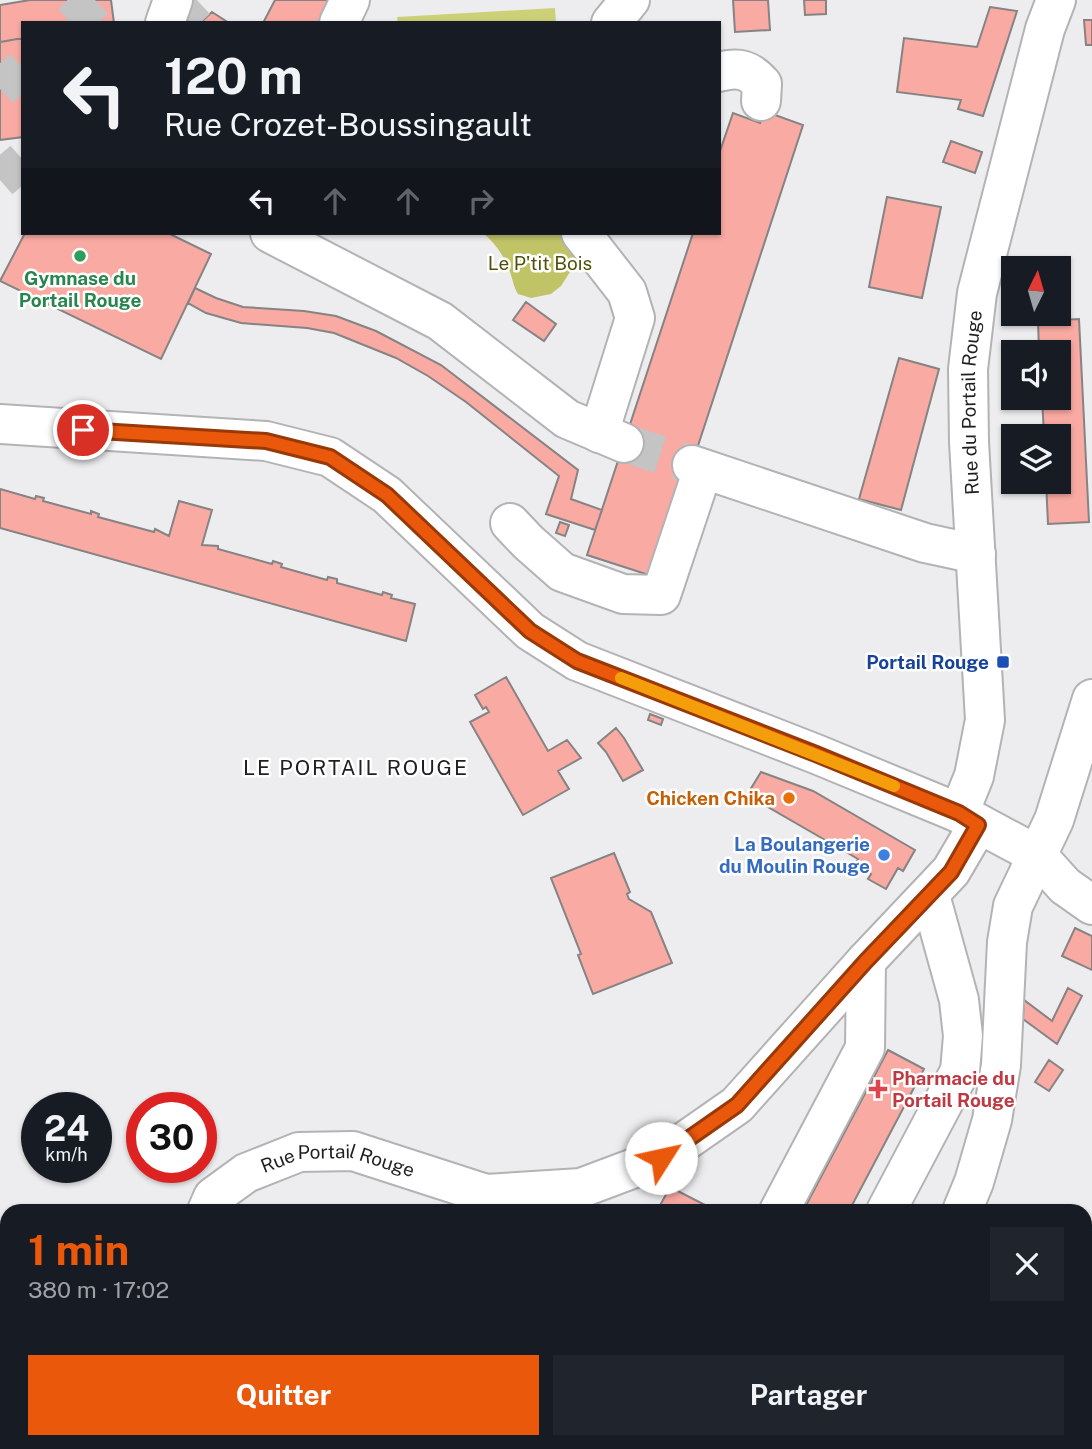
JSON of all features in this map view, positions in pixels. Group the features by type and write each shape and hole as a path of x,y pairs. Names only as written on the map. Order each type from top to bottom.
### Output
{"street":[{"path":"166,21 173,0"},
{"path":"340,21 350,0"},
{"path":"613,21 630,0"},
{"name":"Rue du Portail Rouge","path":"969,819 985,720 968,369 977,293 1045,29 1056,0"},
{"path":"721,72 741,69 755,75 762,84 761,101"},
{"path":"278,235 313,244 440,321 567,419 612,438 635,318 628,292 583,235"},
{"path":"0,424 266,441 330,457 387,495 530,631 577,661 816,754 969,819 1037,855 1065,886 1092,905"},
{"path":"510,523 527,542 562,572 623,594 662,596 697,467 925,543 976,554"},
{"path":"965,1204 992,1120 1002,1058 1006,943 1013,906 1054,820 1092,699"},
{"name":"Rue Portail Rouge","path":"463,1204 486,1194 581,1188 661,1158 737,1105 866,961 951,872 969,819"},
{"path":"890,1204 960,1071 964,1036 958,1000 930,895"},
{"path":"783,1204 865,1048 866,961"},
{"name":"Rue Portail Rouge","path":"210,1204 213,1197 246,1172 299,1152 352,1150 486,1194"}],"green space":[{"path":"555,8 556,21 398,21 397,17"},
{"name":"Le P'tit Bois","path":"485,235 572,235 575,264 561,286 551,294 531,298 518,294 508,266"}],"building":[{"path":"30,0 111,0 114,21 21,21 21,38 0,42 0,5"},
{"path":"275,0 331,0 321,21 264,21"},
{"path":"733,0 768,0 770,30 735,32"},
{"path":"804,0 826,0 826,14 805,15"},
{"path":"990,7 1017,11 983,116 958,109 961,100 897,92 904,38 977,47"},
{"path":"212,12 226,21 202,21"},
{"path":"1084,20 1092,20 1092,45 1086,45"},
{"path":"21,38 21,137 0,140 0,42"},
{"path":"764,111 803,125 655,577 587,555 692,235 721,235 721,148 733,113 760,123"},
{"path":"951,141 982,152 975,173 943,162"},
{"path":"887,197 941,207 922,298 869,287"},
{"path":"24,235 172,235 211,254 161,359 0,281"},
{"path":"195,288 243,307 336,316 376,331 441,365 578,470 571,499 602,510 595,530 546,514 559,476 466,402 428,376 396,358 334,333 241,323 206,313 188,303"},
{"path":"526,302 556,324 544,341 513,320"},
{"path":"1071,319 1079,319 1089,522 1048,524 1047,494 1071,494 1071,424 1043,424 1043,410 1071,410 1071,340 1039,340 1038,326 1071,326"},
{"path":"899,358 939,369 901,510 859,499"},
{"path":"0,489 35,499 36,496 44,498 43,501 91,514 91,511 99,514 98,517 154,532 155,529 169,536 179,501 212,510 202,545 218,546 218,549 272,564 273,561 282,564 281,567 327,580 328,577 337,579 337,583 382,595 383,592 392,595 391,598 415,604 406,641 0,528"},
{"path":"560,522 569,525 565,536 556,533"},
{"path":"506,677 548,751 567,740 581,758 558,771 569,789 523,815 470,722 489,712 486,707 483,709 475,695"},
{"path":"650,714 663,719 661,725 648,720"},
{"path":"616,728 643,770 623,781 598,743"},
{"path":"761,772 813,791 915,850 903,871 898,868 886,889 868,879 871,874 855,864 858,859 747,795"},
{"path":"614,853 630,892 627,894 629,899 651,912 672,963 593,994 578,955 581,954 551,878"},
{"path":"1075,928 1092,936 1092,970 1062,956"},
{"path":"1068,988 1082,996 1057,1044 1023,1019 1024,1000 1052,1021"},
{"path":"888,1050 924,1069 853,1204 807,1204"},
{"path":"1049,1060 1063,1070 1049,1091 1035,1082"},
{"path":"670,1187 703,1204 661,1204"}],"tunnel":[{"path":"73,21 95,0"},
{"path":"174,21 197,0"},
{"path":"0,89 21,70"},
{"path":"0,180 21,162"},
{"path":"624,443 692,465"}],"slow traffic":[{"path":"621,678 894,786"}],"place":[{"name":"Gymnase du Portail Rouge","path":"80,256"},
{"name":"Portail Rouge","path":"1003,662"},
{"name":"Chicken Chika","path":"789,798"},
{"name":"La Boulangerie du Moulin Rouge","path":"884,855"},
{"name":"Pharmacie du Portail Rouge","path":"878,1089"}],"district":[{"name":"LE PORTAIL ROUGE","path":"356,768"}],"route":[{"path":"83,430 266,441 330,457 387,495 530,631 577,661 816,754 959,813 978,825 951,872 866,961 737,1105 661,1158"}]}
